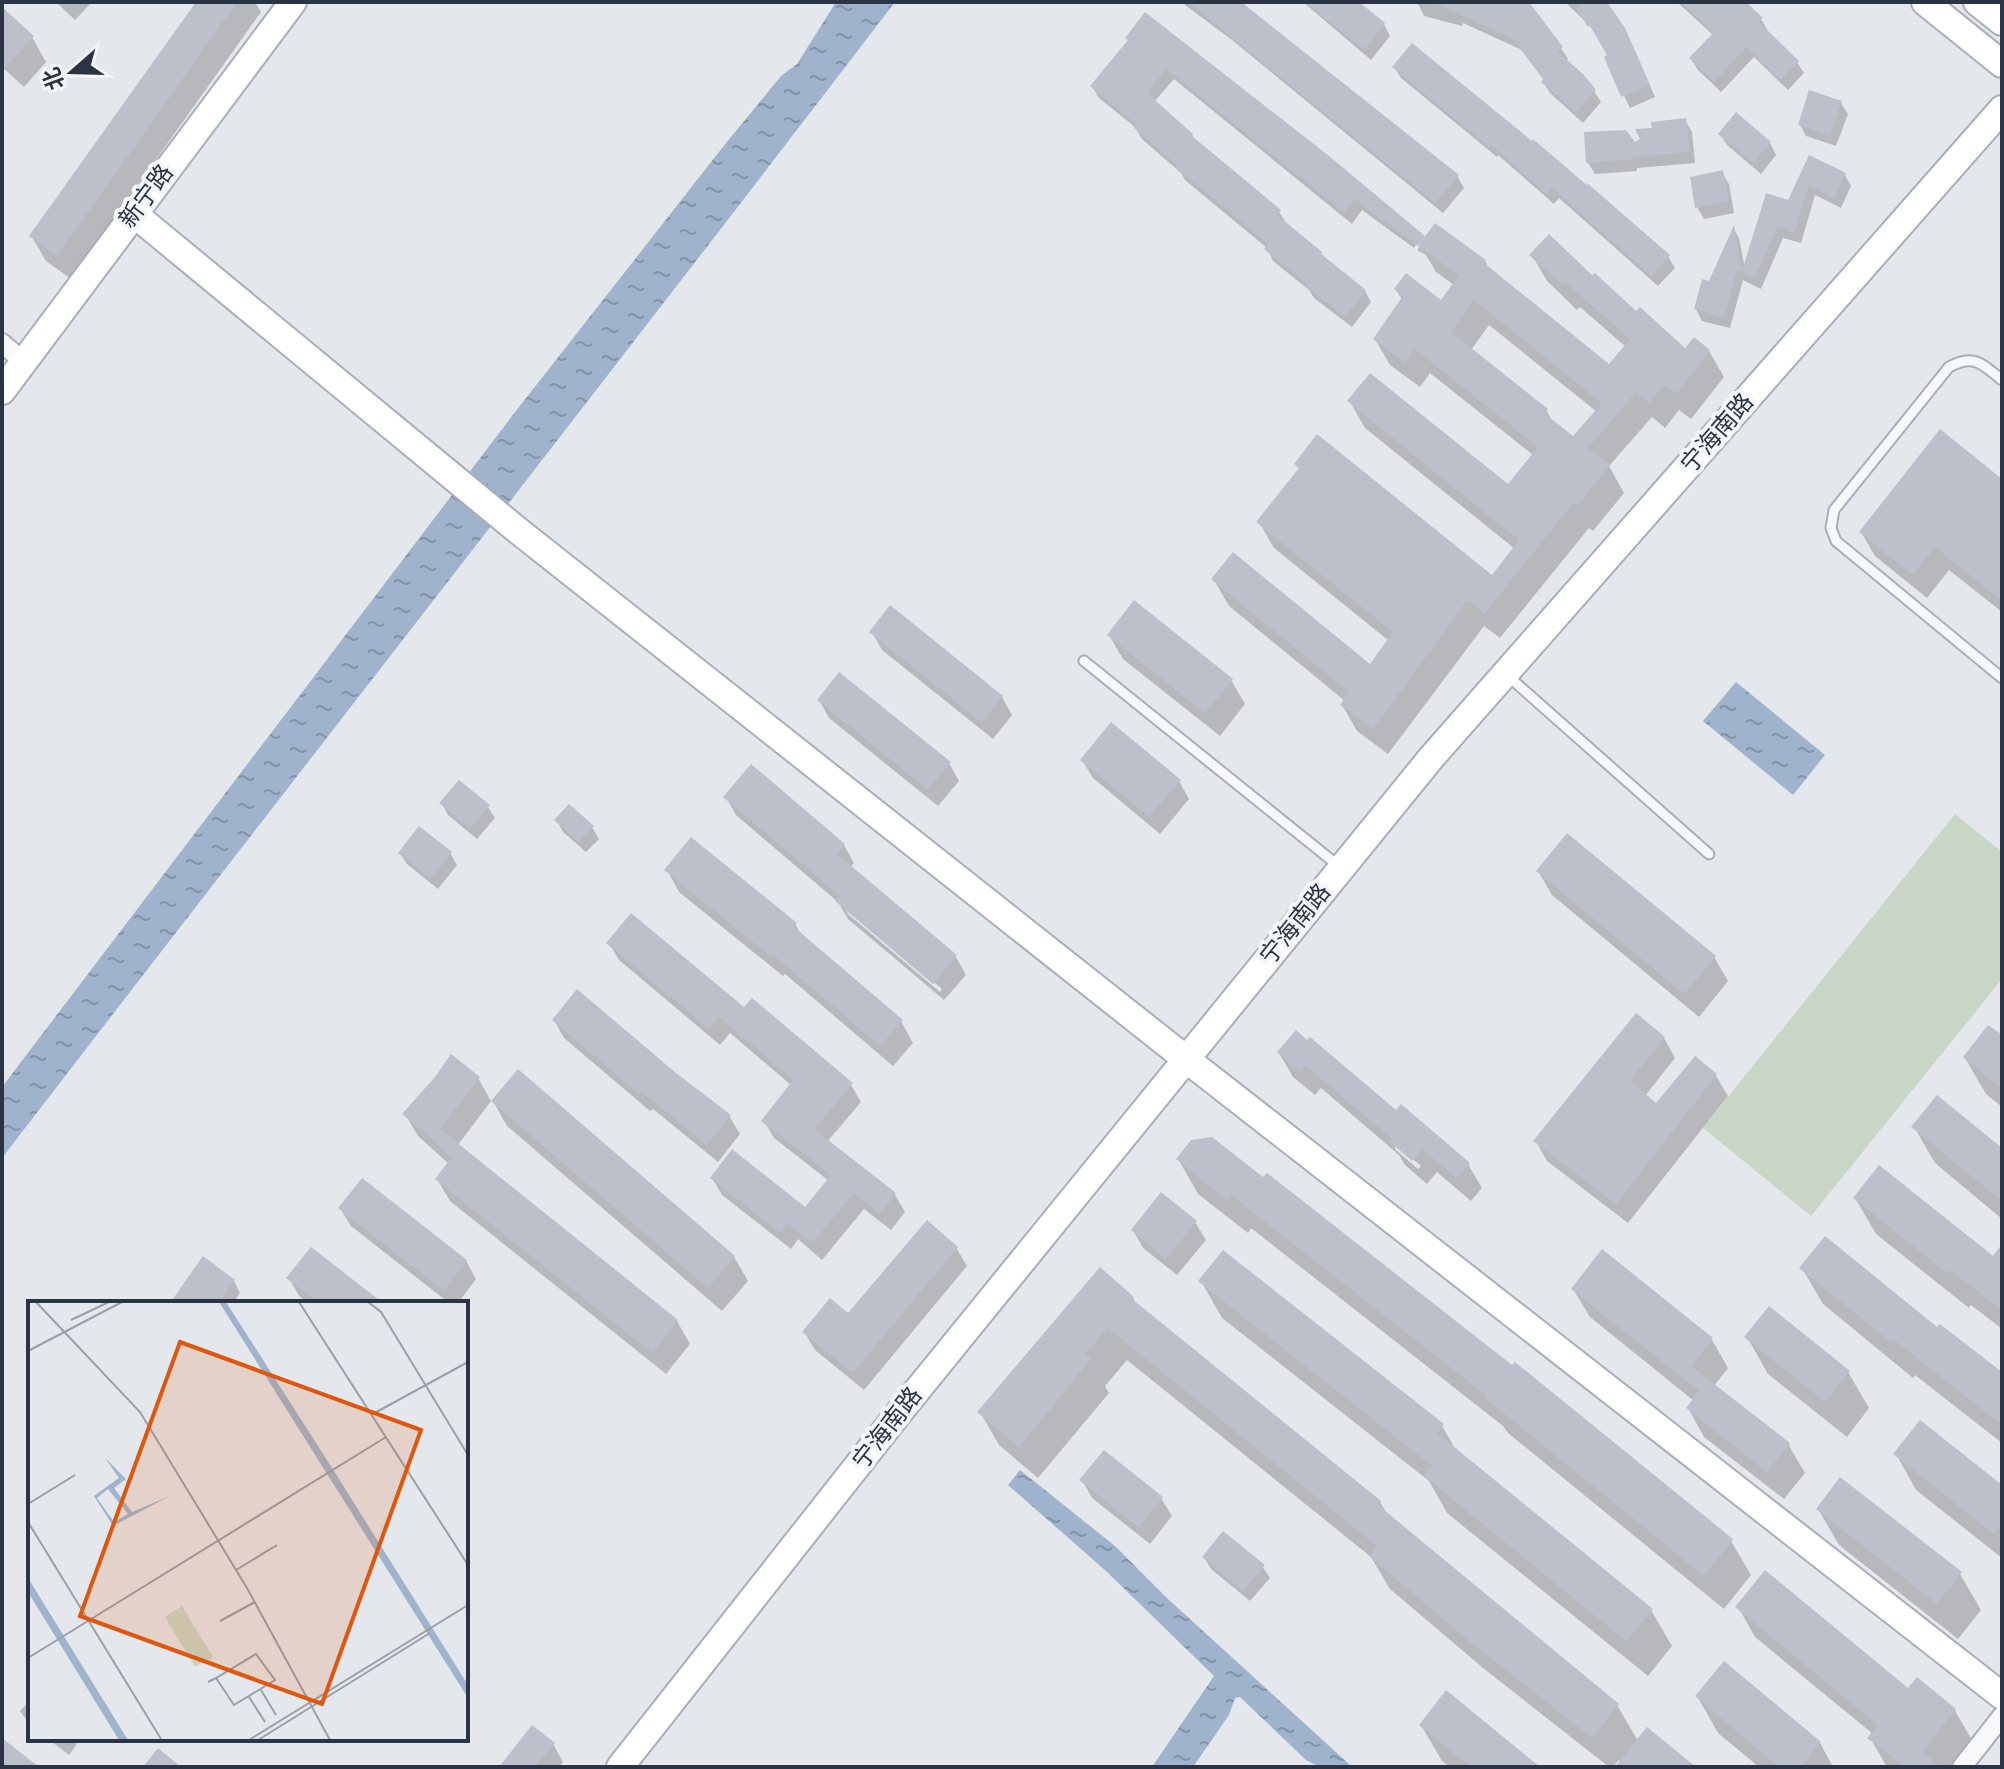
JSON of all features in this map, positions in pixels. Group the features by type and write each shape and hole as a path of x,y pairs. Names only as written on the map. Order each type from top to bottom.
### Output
{"street":[{"name":"新宁路","path":"2,391 293,2"},
{"path":"1925,2 2002,64"},
{"path":"1977,2 2002,22"},
{"name":"宁海南路","path":"620,1767 902,1409 1431,758 2002,109"},
{"path":"133,213 507,522 1186,1059 2002,1696"},
{"path":"2,343 24,362"},
{"path":"1962,1767 2002,1716"}],"lane":[{"path":"2002,380 1978,361 1962,360 1949,367 1834,510 1831,528 1836,541 2002,678"},
{"path":"1084,661 1341,868"},
{"path":"1505,673 1709,854"}],"green space":[{"path":"1955,814 2002,852 2002,979 1811,1216 1703,1128"}],"water":[{"path":"836,2 895,2 2,1158 2,1087 512,416 726,143 781,76 797,64"},
{"path":"1736,682 1825,755 1793,795 1703,721"},
{"path":"1020,1470 1115,1546 1168,1599 1349,1764 1347,1767 1320,1767 1306,1760 1240,1697 1235,1698 1229,1715 1193,1767 1152,1767 1214,1676 1106,1571 1008,1485"}],"building":[{"path":"196,2 237,2 57,256 29,236"},
{"path":"1188,2 1241,2 1459,175 1435,203"},
{"path":"1305,2 1359,2 1385,23 1364,50"},
{"path":"1433,2 1529,2 1563,47 1557,51 1596,90 1576,112 1541,82 1543,79 1513,39"},
{"path":"1585,2 1607,2 1625,28 1650,85 1621,97 1604,57 1607,55 1576,8"},
{"path":"1680,2 1746,2 1763,18 1759,22 1799,61 1780,80 1746,47 1714,82 1689,58 1714,32"},
{"path":"2,7 34,36 2,71"},
{"path":"1145,12 1329,156 1425,236 1418,246 1355,200 1344,213 1166,69 1147,93 1192,136 1281,210 1277,215 1366,290 1345,317 1264,249 1268,244 1176,168 1178,166 1133,127 1136,124 1090,86 1128,40 1125,38"},
{"path":"1412,43 1588,186 1587,183 1670,255 1651,276 1552,188 1547,194 1491,145 1489,147 1392,67"},
{"path":"1809,90 1842,101 1830,136 1798,125"},
{"path":"1736,112 1771,142 1753,163 1718,134"},
{"path":"1686,118 1690,152 1586,163 1584,132 1626,130 1635,142 1640,139 1635,129 1652,128 1651,122"},
{"path":"1809,155 1846,173 1834,198 1809,185 1794,233 1777,227 1755,278 1737,270 1724,318 1694,309 1702,279 1709,281 1734,225 1742,271 1766,193 1788,200"},
{"path":"1723,170 1729,201 1695,208 1690,177"},
{"path":"1435,223 1486,260 1484,263 1609,364 1630,339 1529,255 1549,234 1592,275 1595,273 1636,311 1640,307 1685,348 1694,337 1710,350 1676,394 1664,385 1649,403 1636,392 1588,448 1610,465 1577,506 1573,503 1484,614 1469,601 1466,602 1373,729 1340,705 1349,692 1211,579 1233,552 1370,664 1393,632 1256,522 1299,468 1294,464 1317,434 1492,575 1519,540 1347,401 1370,373 1508,484 1538,447 1415,349 1405,363 1373,339 1403,296 1394,289 1406,273 1441,300 1459,275 1418,246","holes":["1474,300 1602,403 1573,436 1544,413 1548,409 1451,332"]},
{"path":"1940,429 2002,479 2002,601 1935,547 1913,575 1859,532"},
{"path":"1134,600 1233,679 1205,713 1107,635"},
{"path":"890,605 1003,696 982,723 869,632"},
{"path":"839,672 951,762 928,790 817,700"},
{"path":"1111,722 1181,780 1149,817 1080,760"},
{"path":"751,764 845,844 837,854 957,955 933,984 835,901 840,896 723,797"},
{"path":"459,780 490,805 470,829 439,803"},
{"path":"569,804 594,826 579,842 554,820"},
{"path":"419,826 452,852 431,879 398,853"},
{"path":"1567,833 1716,956 1684,994 1536,871"},
{"path":"691,837 797,923 794,927 903,1020 880,1046 772,954 770,956 664,870"},
{"path":"631,913 744,1007 752,998 853,1083 814,1129 896,1193 880,1214 854,1193 812,1243 788,1223 780,1233 710,1178 732,1149 805,1207 831,1175 761,1121 793,1080 719,1017 709,1029 606,943"},
{"path":"577,989 731,1115 707,1145 642,1092 640,1095 552,1020"},
{"path":"1636,1013 1665,1037 1630,1081 1656,1103 1695,1056 1717,1074 1616,1204 1533,1141"},
{"path":"1988,1025 2002,1035 2002,1089 1963,1057"},
{"path":"1296,1030 1307,1040 1310,1037 1396,1110 1401,1104 1470,1163 1456,1178 1422,1149 1412,1161 1389,1141 1391,1138 1306,1066 1300,1073 1277,1052"},
{"path":"451,1054 480,1077 440,1129 678,1320 652,1353 435,1179 452,1157 402,1114"},
{"path":"518,1069 735,1256 708,1288 491,1101"},
{"path":"1937,1095 2002,1148 2002,1201 1911,1127"},
{"path":"1212,1137 1263,1177 1267,1173 1512,1365 1515,1362 1733,1539 1704,1576 1485,1398 1487,1396 1231,1195 1227,1200 1176,1159 1191,1140"},
{"path":"1879,1165 1993,1256 2002,1244 2002,1310 1950,1270 1947,1273 1853,1198"},
{"path":"362,1178 467,1260 444,1291 338,1208"},
{"path":"1161,1192 1197,1221 1166,1259 1131,1230"},
{"path":"927,1220 958,1247 853,1373 802,1332 830,1298 848,1313"},
{"path":"1825,1236 1937,1327 1940,1324 2002,1372 2002,1425 1894,1340 1892,1343 1799,1268"},
{"path":"311,1247 380,1301 316,1301 286,1278"},
{"path":"1602,1249 1713,1338 1691,1366 1790,1443 1767,1472 1686,1408 1699,1391 1571,1289"},
{"path":"1223,1250 1444,1424 1437,1433 1653,1609 1626,1641 1424,1476 1432,1466 1198,1281"},
{"path":"203,1256 235,1280 220,1301 171,1301"},
{"path":"1100,1267 1134,1297 1132,1299 1381,1501 1378,1505 1619,1704 1592,1738 1462,1635 1369,1556 1377,1546 1108,1328 1085,1354 1091,1359 1019,1447 977,1412"},
{"path":"1769,1306 1850,1371 1825,1402 1744,1337"},
{"path":"1920,1420 2002,1485 2002,1524 1994,1534 1893,1454"},
{"path":"1104,1450 1163,1497 1139,1528 1079,1480"},
{"path":"1840,1477 1962,1572 1937,1604 1816,1509"},
{"path":"1223,1531 1265,1565 1243,1591 1202,1557"},
{"path":"1765,1570 1908,1688 1917,1677 1956,1709 1922,1752 1941,1767 1904,1767 1867,1738 1878,1725 1735,1607"},
{"path":"1724,1661 1821,1742 1801,1767 1779,1767 1695,1696"},
{"path":"1446,1690 1540,1767 1471,1767 1419,1725"},
{"path":"532,1725 555,1743 535,1767 499,1767"},
{"path":"1647,1727 1696,1767 1615,1767"},
{"path":"2,1738 39,1767 2,1767"},
{"path":"158,1748 181,1767 143,1767"}]}
